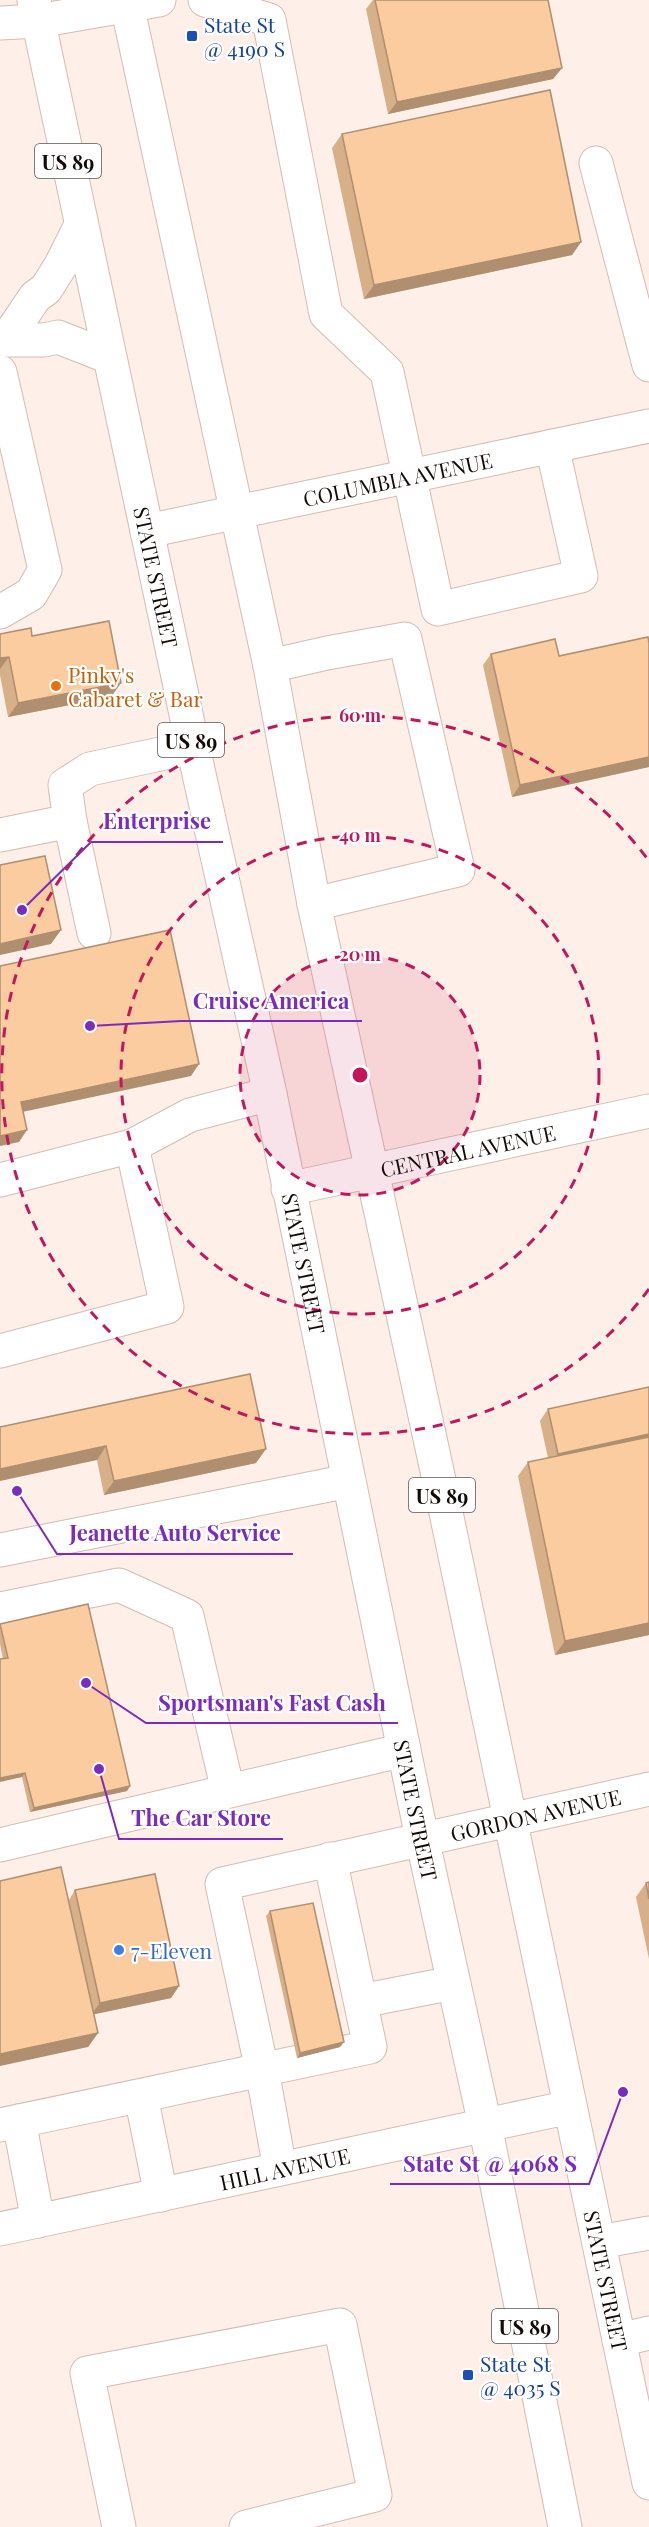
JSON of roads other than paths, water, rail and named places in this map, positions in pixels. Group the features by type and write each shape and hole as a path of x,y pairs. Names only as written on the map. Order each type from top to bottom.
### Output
{"main road":[{"path":"0,23 36,11 159,0"},
{"path":"205,0 269,20 326,315 387,372 438,609"},
{"name":"STATE STREET","path":"127,3 270,666 314,904 599,2242 634,2336 649,2483"},
{"name":"STATE STREET","path":"36,11 193,747 270,1094 422,1838 485,2125 565,2527"},
{"path":"596,163 649,365"},
{"path":"3,341 35,297 46,289 81,225"},
{"path":"3,341 45,340 58,337 109,357"},
{"path":"0,372 12,482 45,570 31,594 0,612"},
{"name":"COLUMBIA AVENUE","path":"147,531 649,426"},
{"path":"270,666 405,639 438,609 582,576 552,446"},
{"path":"314,904 458,870 405,639"},
{"path":"94,933 70,821 65,785 90,768 193,747"},
{"path":"0,835 70,821"},
{"path":"0,1180 132,1146 190,1115 270,1094"},
{"name":"CENTRAL AVENUE","path":"288,1189 649,1112"},
{"path":"0,1351 167,1307 132,1146"},
{"path":"0,1550 349,1481"},
{"path":"0,1609 118,1585 187,1616 228,1791"},
{"path":"0,1845 404,1750"},
{"name":"GORDON AVENUE","path":"262,2070 222,1884 649,1789"},
{"path":"38,2221 10,2123 370,2047 330,1859"},
{"path":"361,2001 453,1983"},
{"path":"262,2070 280,2169"},
{"path":"141,2096 161,2194"},
{"name":"HILL AVENUE","path":"0,2229 570,2107"},
{"path":"599,2242 649,2233"},
{"path":"119,2527 87,2373 340,2325 375,2495 246,2527"}],"place":[{"name":"State St @ 4190 S","path":"192,36"},
{"name":"Pinky's Cabaret & Bar","path":"56,686"},
{"name":"Enterprise","path":"22,910"},
{"name":"Cruise America","path":"90,1026"},
{"name":"Jeanette Auto Service","path":"17,1491"},
{"name":"Sportsman's Fast Cash","path":"86,1683"},
{"name":"The Car Store","path":"99,1769"},
{"name":"7-Eleven","path":"119,1950"},
{"name":"State St @ 4068 S","path":"623,2092"},
{"name":"State St @ 4035 S","path":"468,2375"}]}
